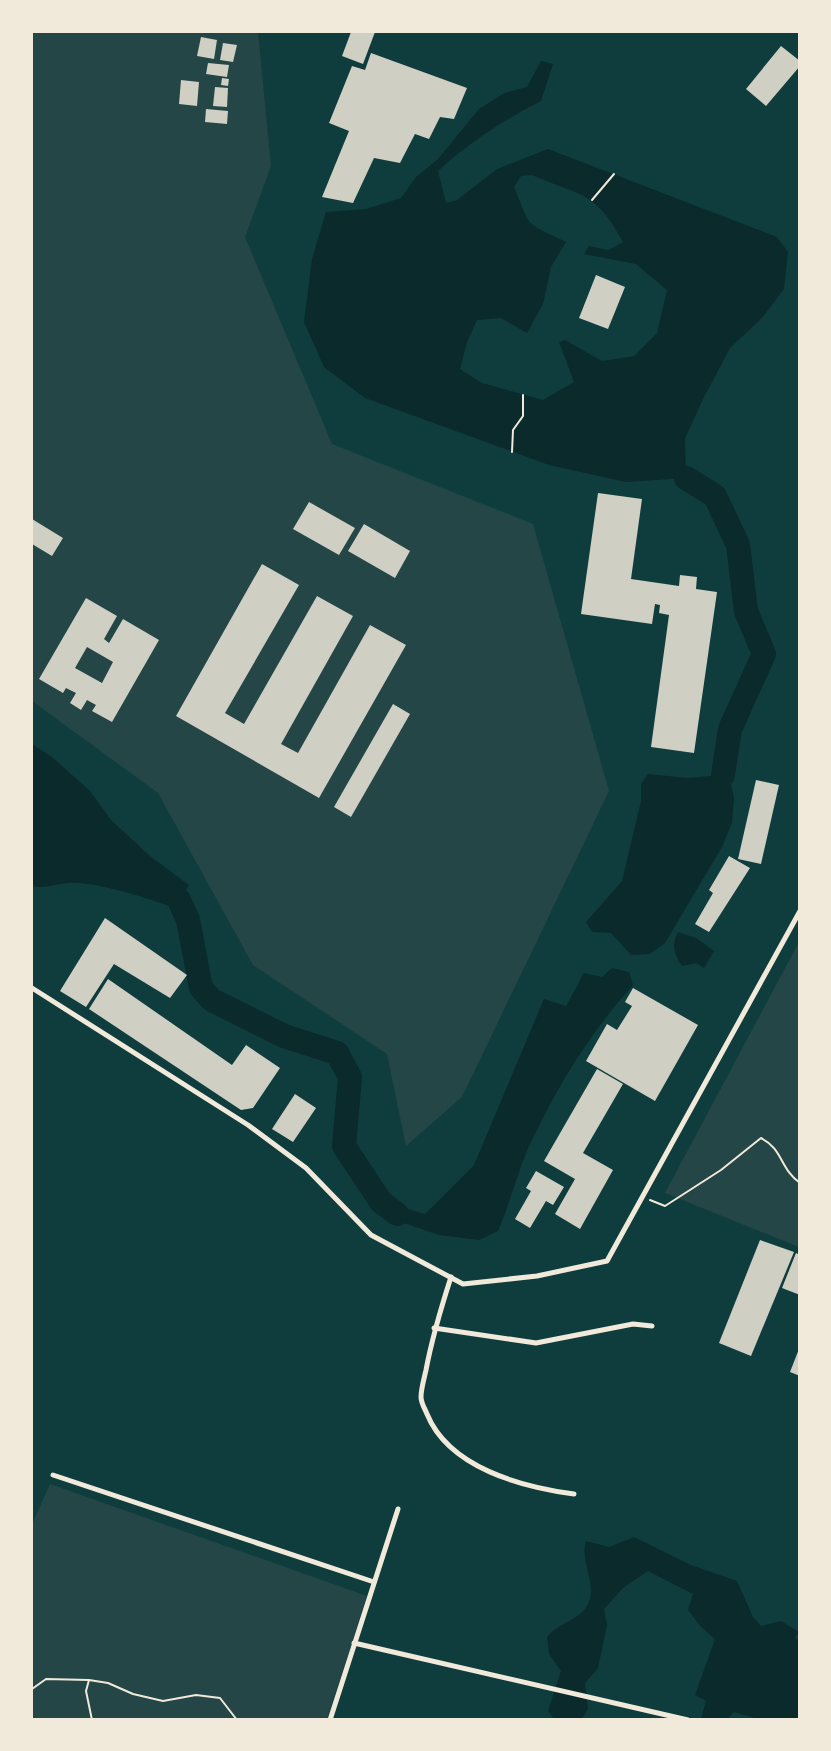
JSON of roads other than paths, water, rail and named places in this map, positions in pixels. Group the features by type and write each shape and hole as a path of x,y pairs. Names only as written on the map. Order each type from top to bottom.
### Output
{"street":[{"path":"32,988 248,1125 306,1168 371,1235 463,1284 537,1276 607,1261 800,910"},
{"path":"451,1277 434,1328 420,1399 431,1424 447,1443 466,1459 505,1478 542,1490 574,1494"},
{"path":"434,1328 536,1343 633,1324 652,1326"},
{"path":"53,1475 374,1582"},
{"path":"330,1719 398,1509"},
{"path":"354,1643 688,1719"}],"waterway":[{"path":"686,478 715,496 738,545 746,611 764,654 730,729 723,775"},
{"path":"179,900 188,920 201,988 212,1000 284,1036 337,1053 350,1077 344,1146 381,1202 397,1214"}]}
